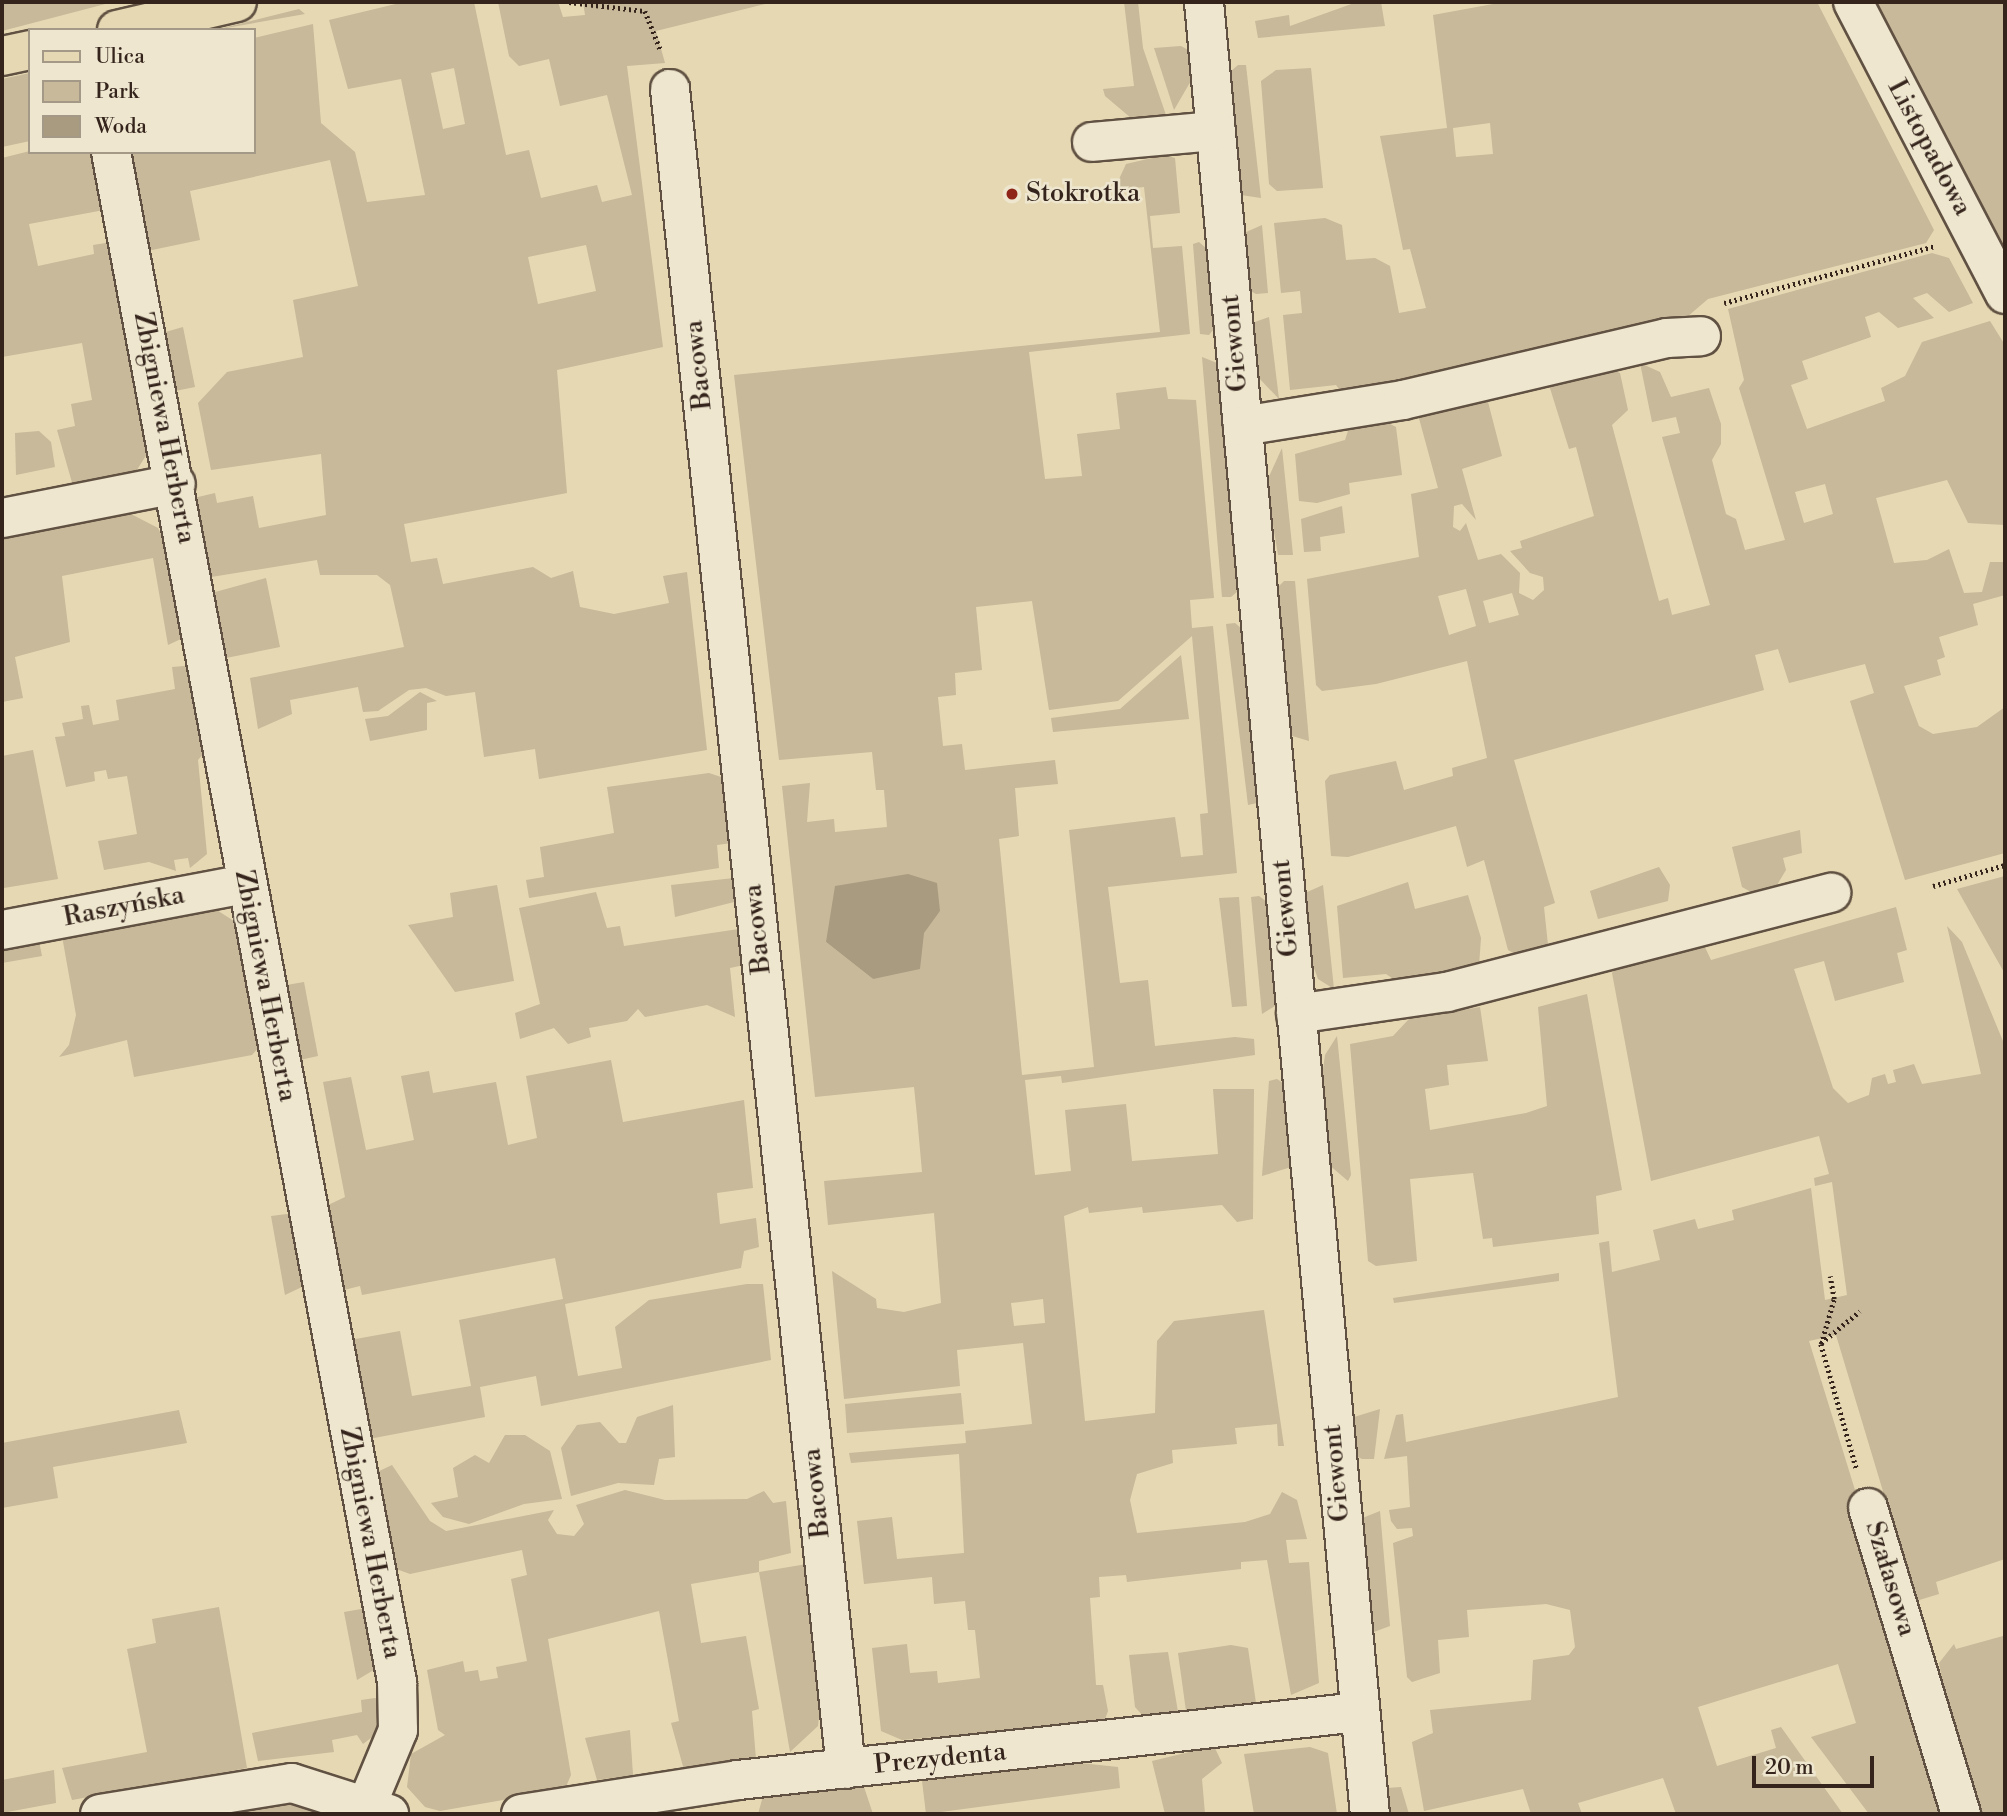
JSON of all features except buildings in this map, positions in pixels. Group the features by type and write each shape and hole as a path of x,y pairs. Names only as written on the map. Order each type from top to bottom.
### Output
{"main road":[{"path":"126,28 237,2"},
{"path":"2,56 28,50"}],"street":[{"name":"Giewont","path":"1204,2 1370,1814"},
{"name":"Listopadowa","path":"1853,2 2005,294"},
{"name":"Bacowa","path":"670,89 846,1769"},
{"path":"1091,142 1216,131"},
{"name":"Zbigniewa Herberta","path":"111,154 176,484 245,884 397,1682 398,1730 373,1811"},
{"path":"1243,426 1404,400 1667,338 1701,336"},
{"path":"2,518 176,484"},
{"name":"Raszyńska","path":"2,930 245,884"},
{"path":"1296,1014 1447,992 1831,893"},
{"name":"Szałasowa","path":"1868,1508 1961,1814"},
{"name":"Prezydenta","path":"521,1814 846,1769 1359,1712"},
{"path":"100,1814 292,1783 373,1811"}],"path":[{"path":"569,3 645,10 670,89"},
{"path":"1701,336 1717,304 1949,243"},
{"path":"1933,886 2005,865"},
{"path":"1821,1344 1834,1299 1830,1276"},
{"path":"1821,1344 1860,1311"},
{"name":"Szałasowa","path":"1821,1344 1868,1508"}],"green space":[{"path":"2,2 113,2 2,31"},
{"path":"404,2 474,2 506,155 529,150 541,198 597,185 602,202 632,195 607,95 560,106 549,59 519,66 509,56 498,2 558,2 563,17 585,15 583,2 773,2 656,31 665,63 627,66 663,347 557,370 567,493 404,524 411,562 437,558 443,584 533,567 551,578 573,571 580,607 614,614 669,603 663,576 687,572 707,750 539,779 535,749 484,757 475,692 446,696 426,688 409,690 378,711 363,712 358,687 290,700 292,714 258,729 250,678 404,647 390,585 377,575 320,575 317,560 205,578 194,498 215,493 217,503 253,496 259,528 326,515 321,454 211,470 198,403 227,372 303,357 293,300 358,286 330,160 190,191 200,240 152,250 145,246 128,154 256,154 256,38 313,24 321,123 355,152 367,202 425,195 401,79 348,89 329,20","holes":["454,68 465,124 443,129 431,73","586,245 596,291 538,304 528,257"]},
{"path":"1124,2 1138,2 1143,48 1166,115 1131,118 1105,96 1103,89 1134,86"},
{"path":"1357,2 1381,2 1385,26 1258,38 1255,21 1289,15 1290,26"},
{"path":"1504,2 1817,2 1934,230 1926,243 1708,299 1687,317 1344,396 1336,385 1290,390 1283,315 1302,313 1300,291 1281,293 1274,223 1325,218 1342,225 1346,260 1375,258 1390,266 1399,313 1426,308 1410,249 1403,250 1380,136 1447,128 1433,15","holes":["1490,123 1493,154 1456,157 1453,128"]},
{"path":"1875,2 2005,2 2005,247 1914,76"},
{"path":"299,9 305,14 226,28 223,28"},
{"path":"1181,46 1190,51 1192,79 1174,110 1154,48"},
{"path":"1238,65 1246,65 1261,198 1241,195 1230,72"},
{"path":"1311,68 1323,188 1277,191 1269,184 1261,81 1276,70"},
{"path":"28,73 28,141 2,147 2,79"},
{"path":"28,152 28,154 99,154 104,210 29,224 38,266 94,254 93,245 112,242 147,434 147,454 133,476 75,493 57,430 75,426 71,404 92,400 82,343 2,357 2,158"},
{"path":"1165,155 1175,158 1180,213 1150,216 1153,248 1182,246 1190,334 1029,352 1045,479 1082,476 1077,434 1120,429 1116,393 1166,387 1168,399 1196,400 1214,598 1190,600 1192,628 1213,626 1237,873 1108,887 1120,983 1148,980 1155,1046 1235,1037 1254,1039 1255,1055 1062,1083 1061,1076 1025,1080 1035,1175 1071,1171 1065,1110 1126,1104 1132,1161 1218,1154 1213,1089 1254,1089 1253,1219 1237,1222 1222,1205 1143,1213 1142,1207 1089,1213 1088,1207 1064,1216 1085,1421 1155,1413 1157,1341 1174,1321 1264,1310 1284,1446 1278,1446 1277,1424 1235,1428 1237,1444 1172,1450 1173,1463 1137,1474 1130,1500 1137,1533 1245,1522 1270,1514 1282,1492 1297,1500 1307,1539 1286,1540 1289,1563 1309,1562 1319,1683 1291,1695 1267,1560 1241,1562 1241,1569 1127,1582 1126,1575 1099,1577 1100,1597 1090,1598 1096,1685 1103,1685 1108,1711 1104,1722 902,1740 881,1731 872,1648 907,1644 910,1673 937,1671 938,1683 980,1678 975,1630 968,1630 965,1601 934,1604 932,1577 864,1584 857,1521 892,1517 897,1559 964,1553 959,1454 851,1463 849,1453 966,1443 965,1431 1032,1424 1023,1343 957,1350 960,1386 844,1399 832,1271 876,1299 877,1308 904,1312 941,1303 934,1213 828,1225 824,1181 922,1172 914,1087 815,1097 782,786 810,783 807,822 834,819 835,832 887,827 884,790 876,790 872,752 779,760 734,375 1160,332 1144,187 1114,190 1126,164","holes":["1032,601 1049,710 1118,701 1192,636 1208,813 1200,814 1203,855 1181,857 1175,817 1069,830 1094,1067 1022,1075 999,839 1019,836 1015,788 1058,784 1055,760 965,770 962,744 943,746 938,697 956,695 955,673 982,670 976,607","940,911 873,979 826,942","1043,1299 1045,1323 1014,1326 1011,1303"]},
{"path":"1262,225 1268,293 1256,294 1249,290 1244,233"},
{"path":"1199,242 1207,249 1214,329 1209,335 1200,334 1193,244"},
{"path":"1932,253 1949,258 1973,303 1949,312 1927,293 1913,298 1934,318 1898,328 1879,312 1865,317 1871,337 1802,361 1808,379 1791,385 1807,429 1885,401 1881,388 1905,376 1922,342 1990,321 2005,345 2005,525 1968,523 1947,480 1876,498 1894,563 1927,560 1949,549 1964,593 1982,592 1990,562 2005,562 2005,595 1973,604 1978,625 1939,637 1945,657 1937,660 1941,675 1904,686 1919,726 1933,734 1977,727 2005,707 2005,853 1905,880 1850,701 1874,693 1865,664 1789,683 1778,649 1755,655 1764,690 1514,760 1555,903 1544,907 1548,945 1517,955 1508,950 1484,860 1467,867 1456,826 1348,857 1331,856 1325,781 1330,775 1396,761 1404,790 1453,776 1452,768 1487,758 1467,661 1376,684 1322,691 1316,685 1307,579 1419,557 1411,494 1438,488 1417,411 1487,398 1502,456 1462,469 1476,520 1462,504 1454,506 1453,527 1460,531 1466,523 1478,560 1501,554 1520,573 1519,593 1533,600 1544,590 1543,577 1530,573 1510,551 1522,548 1520,541 1594,516 1576,447 1569,449 1549,385 1610,369 1620,373 1628,410 1612,425 1659,601 1668,598 1672,615 1710,605 1662,437 1680,433 1676,417 1652,422 1640,363 1660,372 1671,397 1709,388 1721,424 1721,444 1712,460 1726,514 1736,519 1745,550 1785,540 1739,388 1744,380 1728,309","holes":["1825,484 1833,514 1804,523 1795,492","1466,589 1476,626 1449,635 1438,596","1512,593 1519,615 1489,623 1483,601"]},
{"path":"1269,317 1279,399 1257,376 1252,323"},
{"path":"183,327 195,387 175,391 162,333"},
{"path":"1202,357 1217,363 1238,591 1231,597 1222,597"},
{"path":"1384,421 1396,427 1402,475 1349,483 1350,494 1317,503 1299,501 1295,454 1345,440 1349,428"},
{"path":"39,431 51,442 55,467 16,475 15,433"},
{"path":"1282,448 1293,555 1278,555 1266,483"},
{"path":"1342,506 1345,533 1320,537 1321,551 1304,552 1301,519"},
{"path":"131,514 158,528 165,542 183,638 168,645 153,558 62,576 70,642 15,657 23,698 2,702 2,536"},
{"path":"266,578 280,647 226,658 219,653 208,594"},
{"path":"1284,581 1295,581 1309,741 1289,735 1277,588"},
{"path":"1235,623 1242,629 1257,803 1248,805 1226,624"},
{"path":"1181,655 1189,719 1053,732 1051,718 1120,709"},
{"path":"184,666 191,670 203,754 198,760 207,854 190,868 188,858 174,860 176,871 149,862 104,870 98,841 137,834 127,776 108,779 106,770 94,772 95,781 66,787 55,737 65,736 62,723 83,719 81,706 89,705 93,725 119,720 116,700 175,689 172,667"},
{"path":"420,692 437,701 427,703 427,730 370,741 365,719 388,716"},
{"path":"33,750 58,879 4,888 2,756"},
{"path":"709,773 727,779 732,843 717,845 719,868 529,898 526,880 544,877 540,847 614,833 607,787"},
{"path":"1800,830 1802,853 1783,858 1786,870 1777,885 1751,892 1742,887 1732,847"},
{"path":"1659,867 1670,885 1668,901 1598,919 1590,891"},
{"path":"2005,876 2005,974 1957,889"},
{"path":"734,878 738,901 675,917 671,885"},
{"path":"1408,882 1415,909 1468,895 1481,938 1479,966 1401,984 1386,974 1343,978 1337,906"},
{"path":"497,885 514,981 455,992 408,925 453,917 450,893"},
{"path":"1323,885 1334,989 1318,979 1310,957 1305,893"},
{"path":"596,892 607,928 620,926 624,946 739,929 744,965 730,968 735,1017 707,1005 645,1017 638,1009 627,1021 589,1028 591,1037 568,1044 554,1028 520,1039 515,1013 540,1004 519,908"},
{"path":"1259,896 1267,902 1275,1006 1262,1014 1251,897"},
{"path":"1239,897 1247,1006 1232,1007 1219,898"},
{"path":"212,907 237,923 259,1047 252,1055 134,1077 127,1040 59,1057 69,1045 76,1015 62,936"},
{"path":"1896,907 1907,950 1897,953 1904,982 1835,1001 1824,961 1794,969 1833,1088 1848,1103 1869,1095 1872,1078 1885,1074 1888,1084 1896,1082 1893,1070 1914,1064 1922,1084 1981,1074 1947,926 1962,942 2005,1046 2005,1559 1936,1582 1939,1594 1916,1601 1836,1335 1809,1341 1955,1814 1869,1814 1811,1737 1856,1723 1838,1664 1698,1707 1717,1766 1776,1748 1771,1730 1781,1727 1843,1814 1676,1814 1663,1778 1578,1803 1582,1814 1531,1814 1523,1789 1424,1811 1412,1742 1433,1733 1430,1710 1531,1700 1533,1660 1569,1655 1575,1647 1570,1610 1546,1604 1467,1610 1469,1637 1438,1640 1440,1673 1412,1682 1407,1677 1393,1543 1413,1536 1412,1528 1397,1529 1391,1521 1389,1510 1410,1507 1407,1456 1384,1459 1396,1415 1403,1414 1406,1442 1618,1397 1599,1243 1609,1241 1612,1272 1660,1260 1653,1230 1695,1219 1698,1229 1734,1220 1732,1210 1811,1188 1825,1300 1847,1295 1832,1182 1815,1186 1814,1178 1829,1174 1819,1136 1651,1181 1612,973 1618,966 1703,943 1711,960"},
{"path":"39,941 42,956 2,963 2,944"},
{"path":"304,982 318,1056 295,1061 281,986"},
{"path":"1587,994 1622,1190 1596,1196 1599,1234 1493,1247 1492,1238 1483,1239 1473,1173 1410,1179 1417,1261 1376,1266 1368,1261 1350,1044 1393,1036 1409,1019 1480,1007 1488,1061 1447,1065 1449,1085 1425,1089 1430,1130 1526,1113 1547,1106 1538,1007"},
{"path":"1337,1036 1351,1175 1348,1181 1328,1164 1321,1085 1325,1055"},
{"path":"611,1060 623,1122 744,1100 753,1188 717,1193 720,1224 756,1218 759,1247 744,1251 741,1268 565,1304 578,1376 622,1368 615,1327 649,1300 747,1284 763,1284 771,1360 541,1406 536,1376 480,1387 485,1417 374,1438 367,1433 350,1340 400,1331 412,1396 471,1386 459,1320 563,1299 555,1258 362,1295 360,1286 340,1291 324,1207 345,1197 323,1082 351,1077 366,1150 414,1140 401,1076 429,1071 433,1093 496,1082 508,1145 537,1138 526,1076"},
{"path":"1277,1079 1283,1083 1291,1167 1262,1176 1269,1081"},
{"path":"287,1214 294,1217 306,1285 285,1295 271,1216"},
{"path":"1559,1273 1559,1281 1394,1303 1393,1298"},
{"path":"961,1393 964,1424 847,1433 845,1404"},
{"path":"673,1405 675,1457 659,1459 654,1485 618,1483 571,1496 561,1448 577,1425 600,1422 619,1443 626,1443 637,1417"},
{"path":"1380,1409 1374,1459 1362,1459 1354,1455 1351,1418"},
{"path":"179,1410 187,1443 53,1467 58,1498 2,1508 2,1443"},
{"path":"505,1435 525,1435 550,1451 562,1499 524,1504 469,1524 443,1517 431,1503 458,1497 453,1468 475,1455 489,1463"},
{"path":"392,1465 430,1521 446,1531 554,1510 548,1520 557,1534 574,1536 584,1524 576,1505 625,1490 665,1500 747,1499 764,1491 773,1503 786,1501 791,1553 759,1561 759,1572 691,1584 701,1643 746,1636 759,1709 752,1711 756,1759 684,1770 671,1723 679,1721 659,1611 548,1639 571,1775 565,1789 440,1811 425,1807 407,1787 411,1754 445,1735 438,1730 427,1670 463,1661 465,1672 478,1670 480,1681 498,1678 496,1667 527,1661 511,1579 527,1575 522,1550 410,1574 388,1566 373,1474"},
{"path":"1380,1511 1390,1626 1371,1633 1360,1519"},
{"path":"807,1564 822,1689 818,1726 790,1752 759,1572"},
{"path":"219,1607 247,1768 72,1800 62,1768 147,1752 127,1649 156,1643 152,1619"},
{"path":"367,1608 377,1668 357,1680 344,1612"},
{"path":"2003,1636 2005,1814 1980,1814 1952,1735 1939,1663 1954,1644 1956,1649"},
{"path":"1231,1645 1248,1648 1256,1703 1186,1711 1178,1653"},
{"path":"1168,1652 1178,1712 1144,1717 1135,1707 1129,1655"},
{"path":"375,1698 384,1703 380,1731 363,1744 357,1735 332,1740 334,1752 258,1761 252,1733 362,1712 361,1700"},
{"path":"630,1730 633,1775 597,1780 585,1738"},
{"path":"1214,1746 1222,1763 1202,1779 1205,1814 1165,1814 1152,1761"},
{"path":"1310,1747 1328,1753 1337,1814 1254,1814 1244,1754"},
{"path":"1080,1763 1118,1767 1120,1788 926,1814 922,1781"},
{"path":"54,1770 56,1803 2,1813 2,1780"},
{"path":"862,1781 873,1814 758,1814 763,1796"},
{"path":"1401,1787 1409,1814 1389,1814 1387,1788"},
{"path":"292,1799 321,1814 207,1814"}],"water":[{"path":"908,874 937,883 940,911 924,933 920,969 873,979 826,942 835,886"}],"place":[{"name":"Stokrotka","path":"1012,194"}]}
